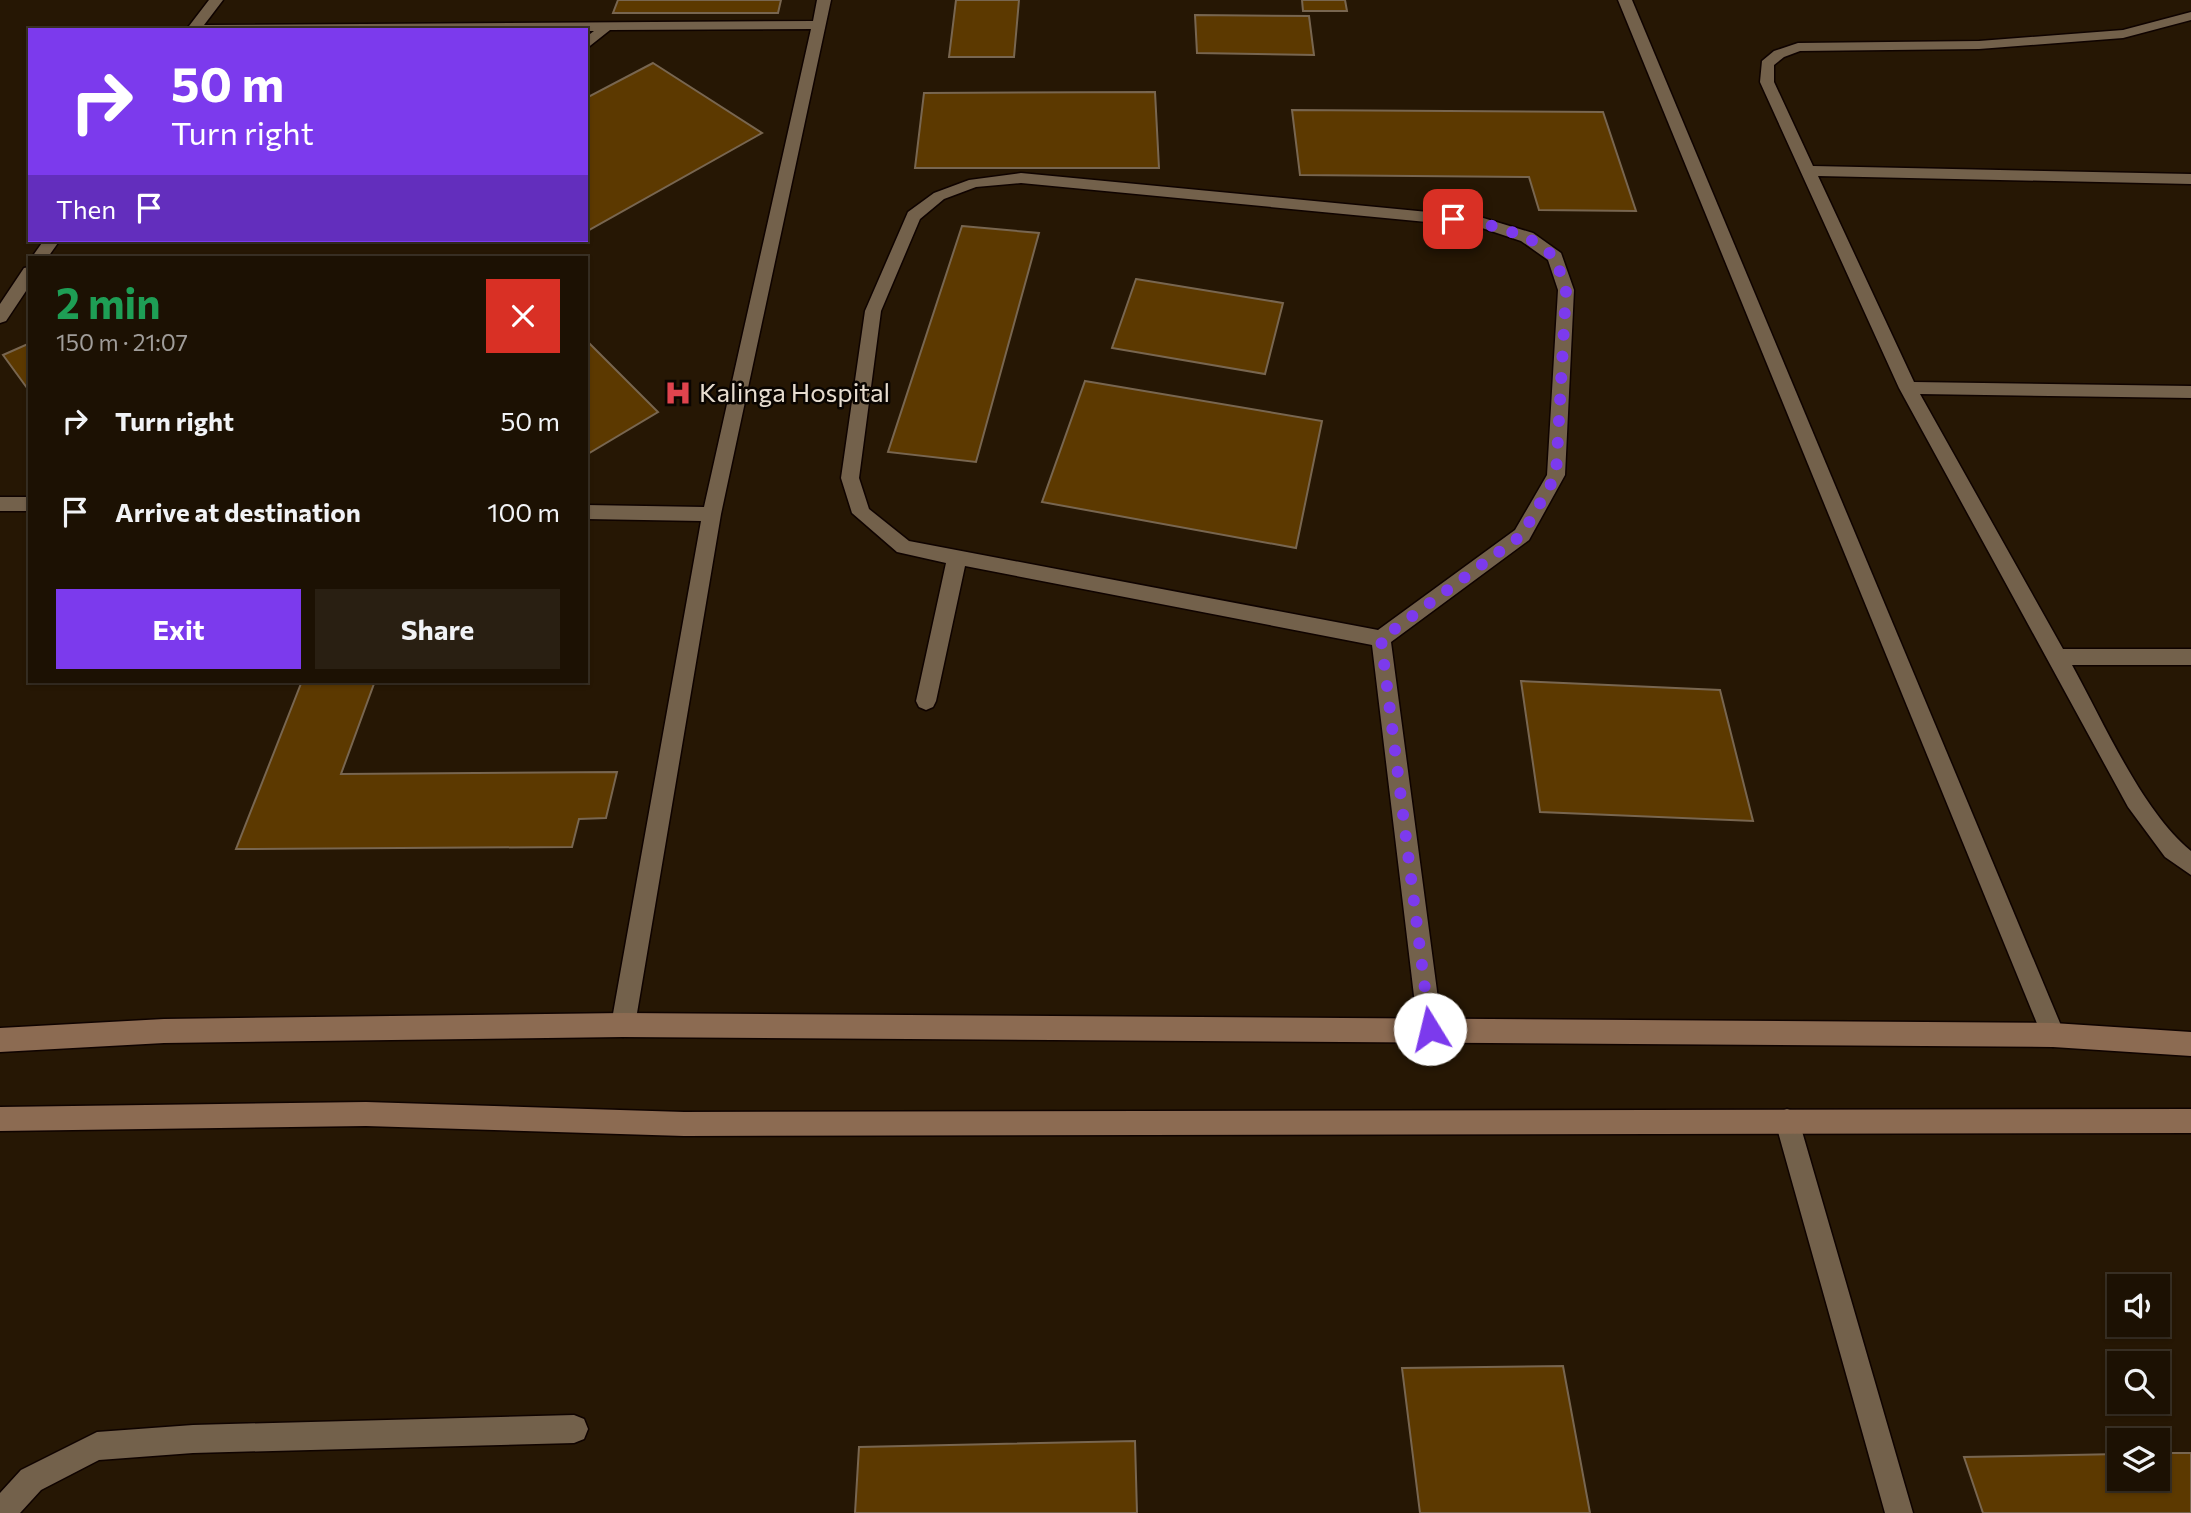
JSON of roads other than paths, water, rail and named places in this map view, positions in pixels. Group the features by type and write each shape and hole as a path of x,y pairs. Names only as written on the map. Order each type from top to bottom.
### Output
{"street":[{"path":"194,28 216,0"},
{"path":"623,1025 712,514 824,0"},
{"path":"1625,0 2053,1035"},
{"path":"2191,16 2123,34 1979,45 1798,47 1779,54 1768,64 1767,82 1908,388 2136,800 2173,850 2191,865"},
{"path":"450,28 818,25"},
{"path":"588,43 607,26"},
{"path":"1807,171 2191,179"},
{"path":"1021,178 1480,222 1527,237 1555,257 1566,290 1556,475 1522,535 1381,639 957,558 904,547 860,513 850,478 873,312 913,216 939,196 974,183 1021,178"},
{"path":"0,317 28,275"},
{"path":"1908,388 2191,392"},
{"path":"0,504 28,504"},
{"path":"588,512 712,514"},
{"path":"926,701 957,558"},
{"path":"1381,639 1430,1029"},
{"path":"2058,657 2191,656"},
{"path":"0,1040 164,1031 623,1025 2053,1035 2191,1044"},
{"path":"0,1119 366,1114 684,1124 2191,1121"},
{"path":"1787,1121 1899,1513"},
{"path":"1,1513 31,1480 97,1446 193,1439 574,1429"}],"place":[{"name":"Kalinga Hospital","path":"678,393"}]}
